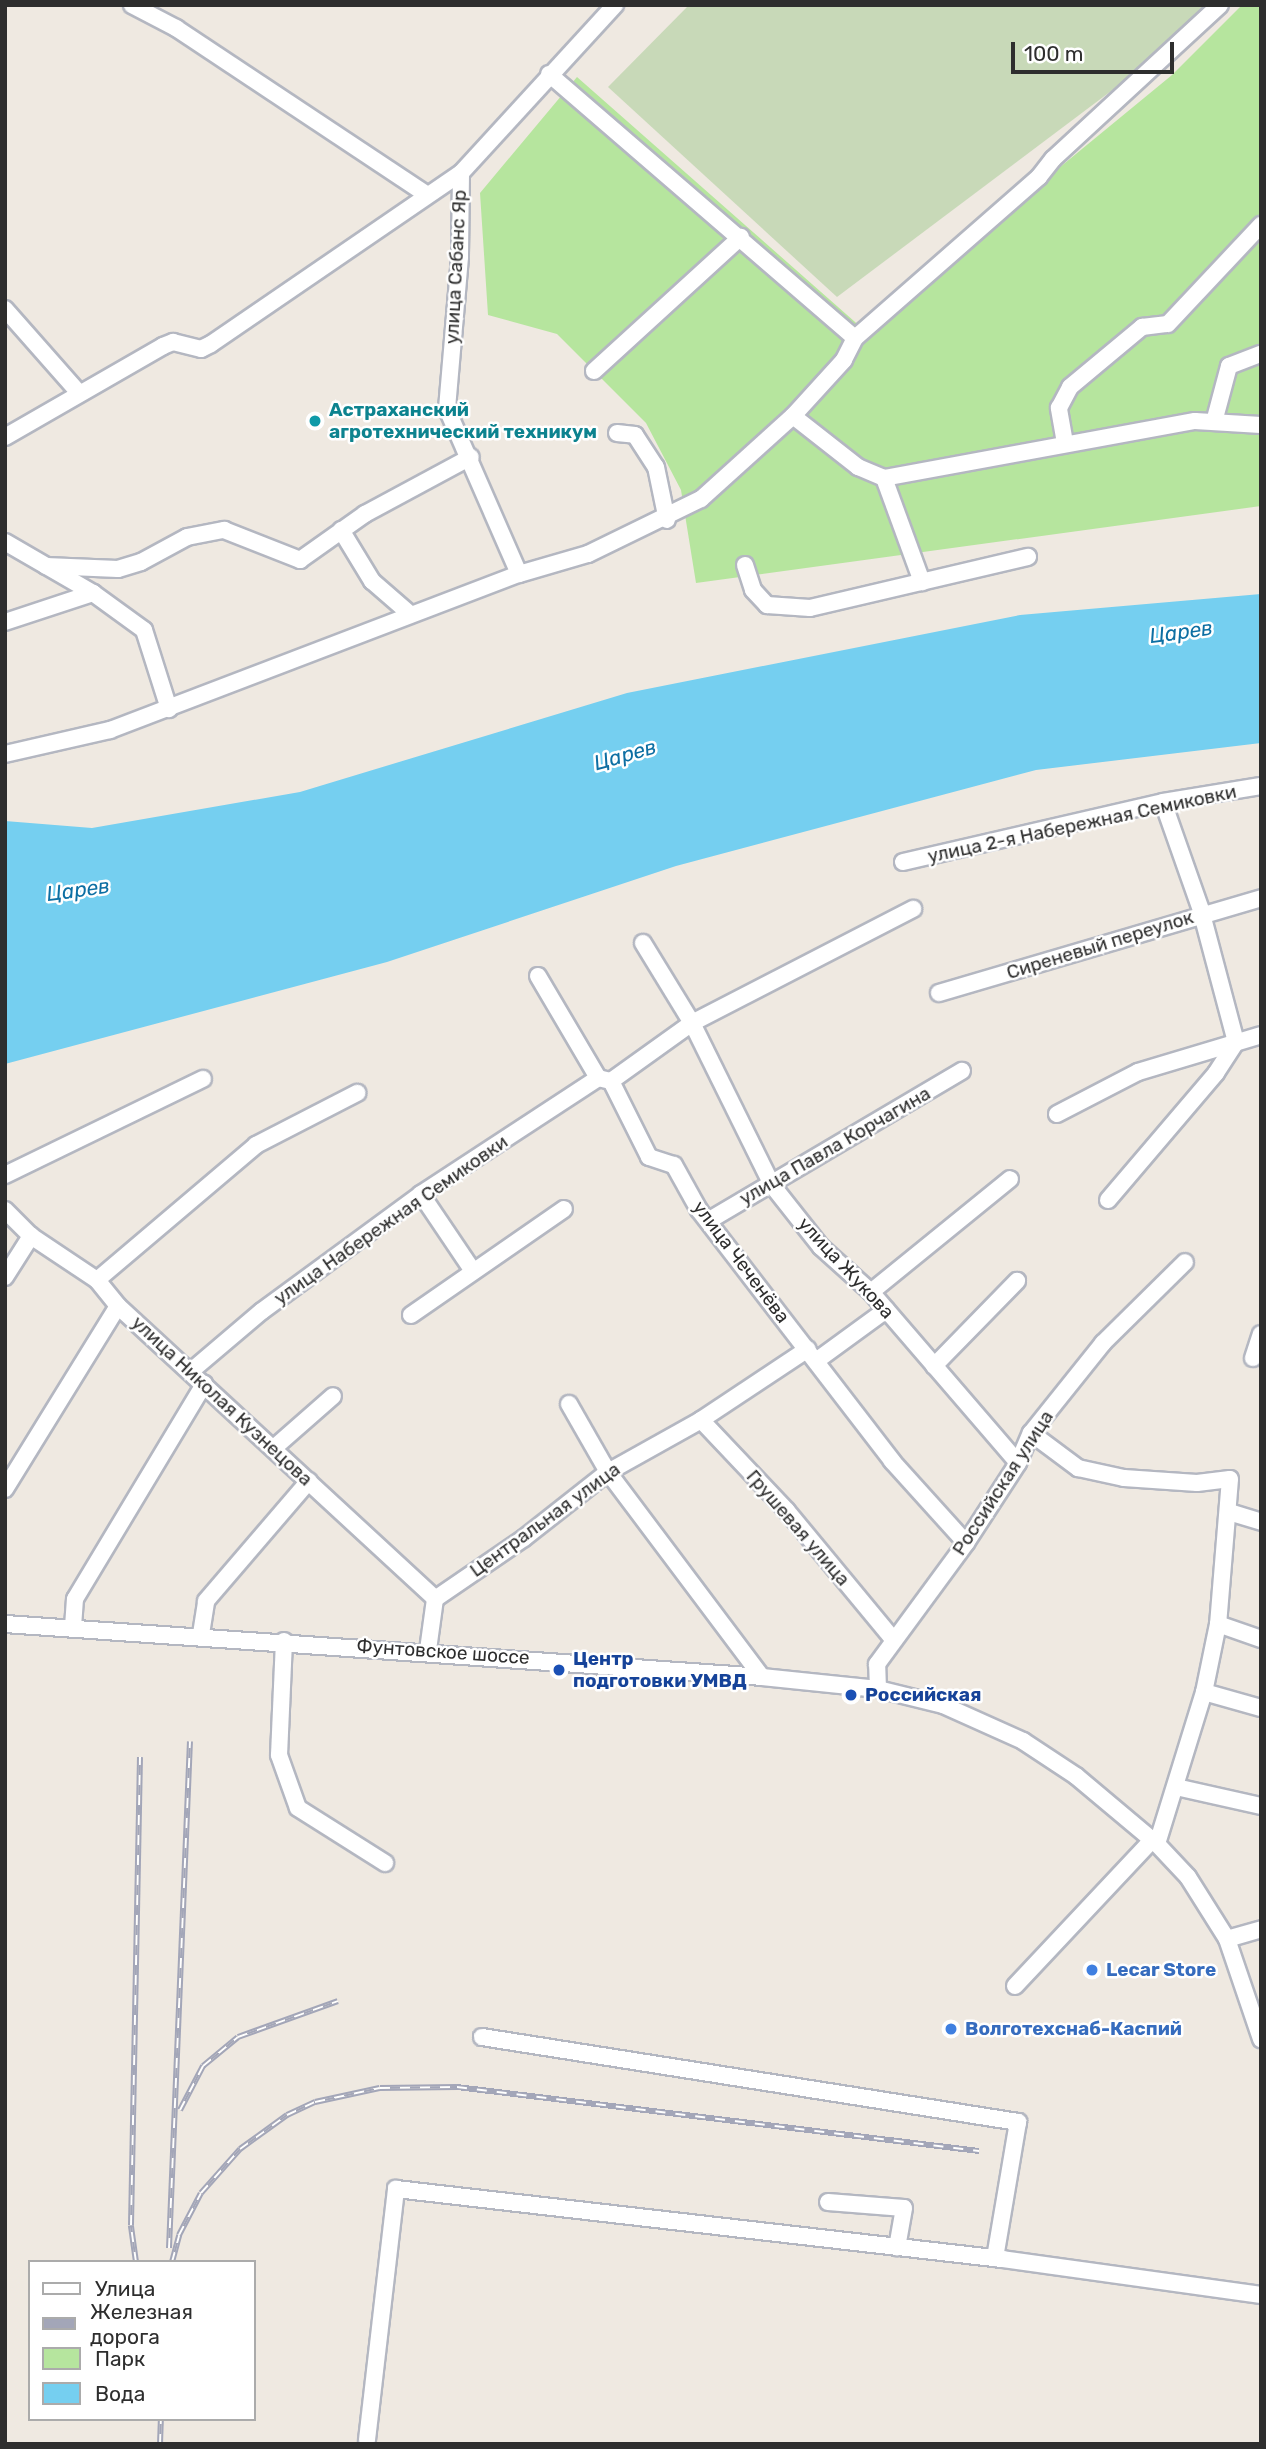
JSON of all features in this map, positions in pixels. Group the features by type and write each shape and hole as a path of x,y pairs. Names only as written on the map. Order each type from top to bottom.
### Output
{"street":[{"path":"132,5 176,28 427,195"},
{"name":"улица Сабанс Яр","path":"519,574 471,457 450,421 447,399 460,257 461,173 615,5"},
{"path":"5,754 110,730 410,614 519,574 588,554 667,520 701,499 793,415 844,359 855,338 1019,196 1220,5"},
{"path":"550,75 855,338"},
{"path":"5,437 173,342 201,349 211,344 461,173"},
{"path":"1065,443 1059,408 1070,387 1142,327 1168,324 1261,225"},
{"path":"594,371 741,237"},
{"path":"5,309 79,393"},
{"path":"1214,422 1229,366 1261,354"},
{"path":"793,415 858,467 884,478 1195,421 1261,425"},
{"path":"617,433 635,435 656,467 667,520"},
{"path":"46,566 118,569 141,562 187,537 224,530 300,560 341,530 471,457"},
{"path":"884,478 922,582"},
{"path":"341,530 372,581 410,614"},
{"path":"5,542 93,593 144,630 169,709"},
{"path":"746,565 753,590 767,605 810,608 1028,557"},
{"path":"5,622 93,593"},
{"name":"улица 2-я Набережная Семиковки","path":"903,862 1163,802 1261,786"},
{"path":"1108,1200 1216,1073 1236,1042 1202,915 1163,802"},
{"name":"Сиреневый переулок","path":"939,993 1261,898"},
{"name":"улица Набережная Семиковки","path":"190,1372 262,1311 421,1194 692,1023 913,909"},
{"name":"улица Жукова","path":"643,943 692,1023 772,1185 821,1247 871,1292 1018,1463"},
{"name":"улица Чеченёва","path":"538,976 605,1080 649,1157 674,1165 708,1221 892,1461 966,1543"},
{"path":"1057,1114 1138,1072 1261,1035"},
{"name":"улица Павла Корчагина","path":"708,1221 752,1191 772,1185 962,1071"},
{"path":"5,1175 203,1079"},
{"path":"97,1280 256,1144 357,1093"},
{"path":"871,1292 1010,1179"},
{"path":"421,1194 473,1271"},
{"path":"411,1315 564,1209"},
{"name":"улица Николая Кузнецова","path":"5,1210 31,1236 97,1280 118,1306 275,1447 435,1599"},
{"path":"5,1277 31,1236"},
{"name":"Российская улица","path":"878,1689 877,1664 966,1543 1018,1463 1031,1433 1103,1343 1185,1262"},
{"path":"934,1366 1017,1281"},
{"path":"5,1489 118,1306"},
{"name":"Центральная улица","path":"435,1599 524,1538 608,1472 886,1310"},
{"path":"1253,1357 1261,1334"},
{"path":"73,1627 75,1599 204,1384"},
{"path":"275,1447 333,1396"},
{"path":"569,1404 608,1472 762,1677"},
{"name":"Грушевая улица","path":"701,1420 787,1511 893,1639"},
{"path":"1014,1986 1154,1842 1176,1787 1204,1692 1218,1624 1229,1512 1230,1479 1197,1483 1124,1478 1078,1468 1031,1433"},
{"path":"201,1634 206,1601 309,1482"},
{"path":"1229,1512 1261,1522"},
{"path":"428,1650 435,1599"},
{"name":"Фунтовское шоссе","path":"5,1623 428,1650 762,1677 878,1689 943,1706 1023,1741 1076,1776 1154,1842 1188,1877 1227,1940 1256,2008 1261,2039"},
{"path":"1218,1624 1261,1639"},
{"path":"284,1640 279,1755 298,1808 385,1863"},
{"path":"1204,1692 1261,1708"},
{"path":"1176,1787 1261,1806"},
{"path":"1227,1940 1261,1929"},
{"path":"482,2037 1018,2122 995,2258"},
{"path":"367,2440 396,2189 995,2258 1261,2295"},
{"path":"828,2202 904,2208 897,2247"}],"green space":[{"path":"689,5 1209,5 1155,58 837,297 608,87"},
{"path":"1242,5 1261,5 1261,506 696,583 681,490 646,423 557,334 488,315 480,193 577,77 863,329 1172,75"}],"water":[{"name":"Царев","path":"1261,594 1261,743 1036,770 676,866 387,962 5,1064 5,821 92,828 300,792 627,693 1020,615"}],"railway":[{"path":"169,2248 190,1741"},
{"path":"136,2260 131,2225 140,1757"},
{"path":"180,2110 203,2066 238,2037 338,2001"},
{"path":"173,2260 179,2235 201,2193 240,2149 287,2115 315,2102 380,2088 457,2087 979,2151"},
{"path":"160,2444 161,2421"}],"place":[{"name":"Астраханский агротехнический техникум","path":"315,421"},
{"name":"Центр подготовки УМВД","path":"559,1670"},
{"name":"Российская","path":"851,1695"},
{"name":"Lecar Store","path":"1092,1970"},
{"name":"Волготехснаб-Каспий","path":"951,2029"}]}
